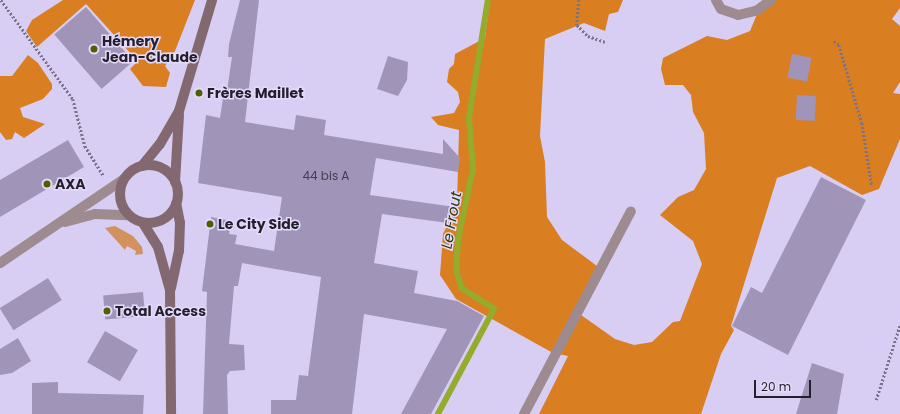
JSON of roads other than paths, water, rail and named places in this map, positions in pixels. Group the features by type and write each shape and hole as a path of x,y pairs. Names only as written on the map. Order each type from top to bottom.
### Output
{"main road":[{"path":"171,414 170,290 179,251 180,223 176,203 175,182 179,111 212,0"},
{"path":"170,290 158,247 143,223 128,214 120,198 124,179 142,166 160,144 179,111"},
{"path":"142,166 158,166 175,182"},
{"path":"143,223 167,217 176,203"}],"street":[{"path":"716,0 721,9 738,15 756,11 771,0"},
{"path":"1,263 63,222 110,187 124,179"},
{"path":"524,414 631,211"},
{"path":"63,222 95,214 128,214"}],"waterway":[{"name":"Le Frout","path":"438,414 494,309 462,289 456,270 458,240 473,169 469,118 488,0"}],"place":[{"name":"Hémery Jean-Claude","path":"94,49"},
{"name":"Frères Maillet","path":"199,93"},
{"name":"AXA","path":"47,184"},
{"name":"Le City Side","path":"210,224"},
{"name":"Total Access","path":"107,311"}]}
